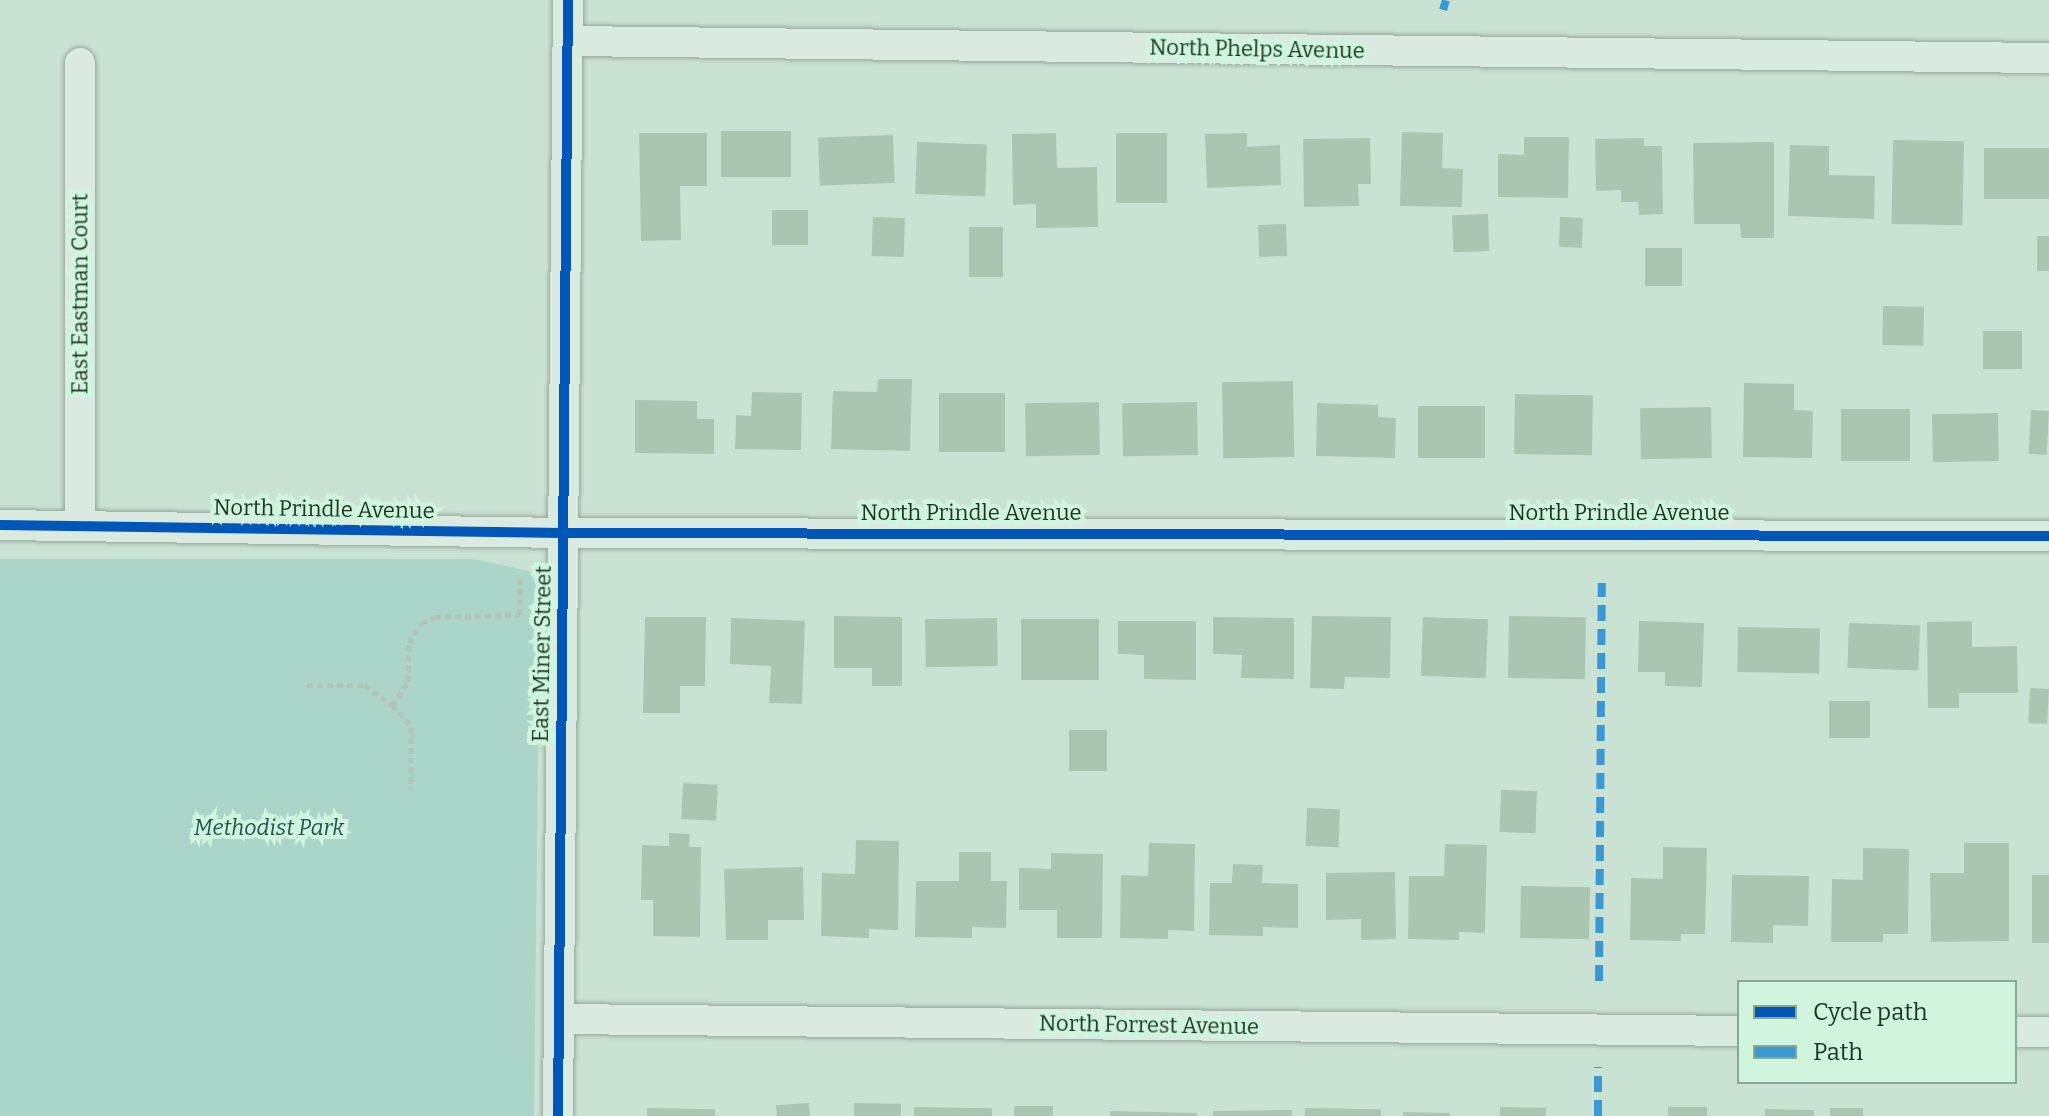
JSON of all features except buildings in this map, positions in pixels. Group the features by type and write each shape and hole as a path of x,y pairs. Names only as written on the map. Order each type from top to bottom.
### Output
{"street":[{"name":"East Miner Street","path":"558,1116 568,0"},
{"name":"North Phelps Avenue","path":"568,41 2049,58"},
{"name":"East Eastman Court","path":"80,63 80,525"},
{"name":"North Prindle Avenue","path":"0,525 564,533 2049,536"},
{"name":"North Forrest Avenue","path":"559,1019 1737,1031"},
{"path":"2017,1032 2049,1032"}],"path":[{"path":"392,705 408,681 409,643 421,623 435,617 520,615 520,577"},
{"path":"307,685 365,685 392,705 411,727 411,789"}],"green space":[{"name":"Methodist Park","path":"0,559 474,559 529,571 540,593 534,1116 0,1116"}],"marked path":[{"path":"1443,10 1446,0"},
{"path":"1599,981 1602,583"},
{"path":"1598,1067 1598,1116"}],"cycle path":[{"path":"558,1116 568,0"},
{"path":"0,525 564,533 2049,536"}]}
